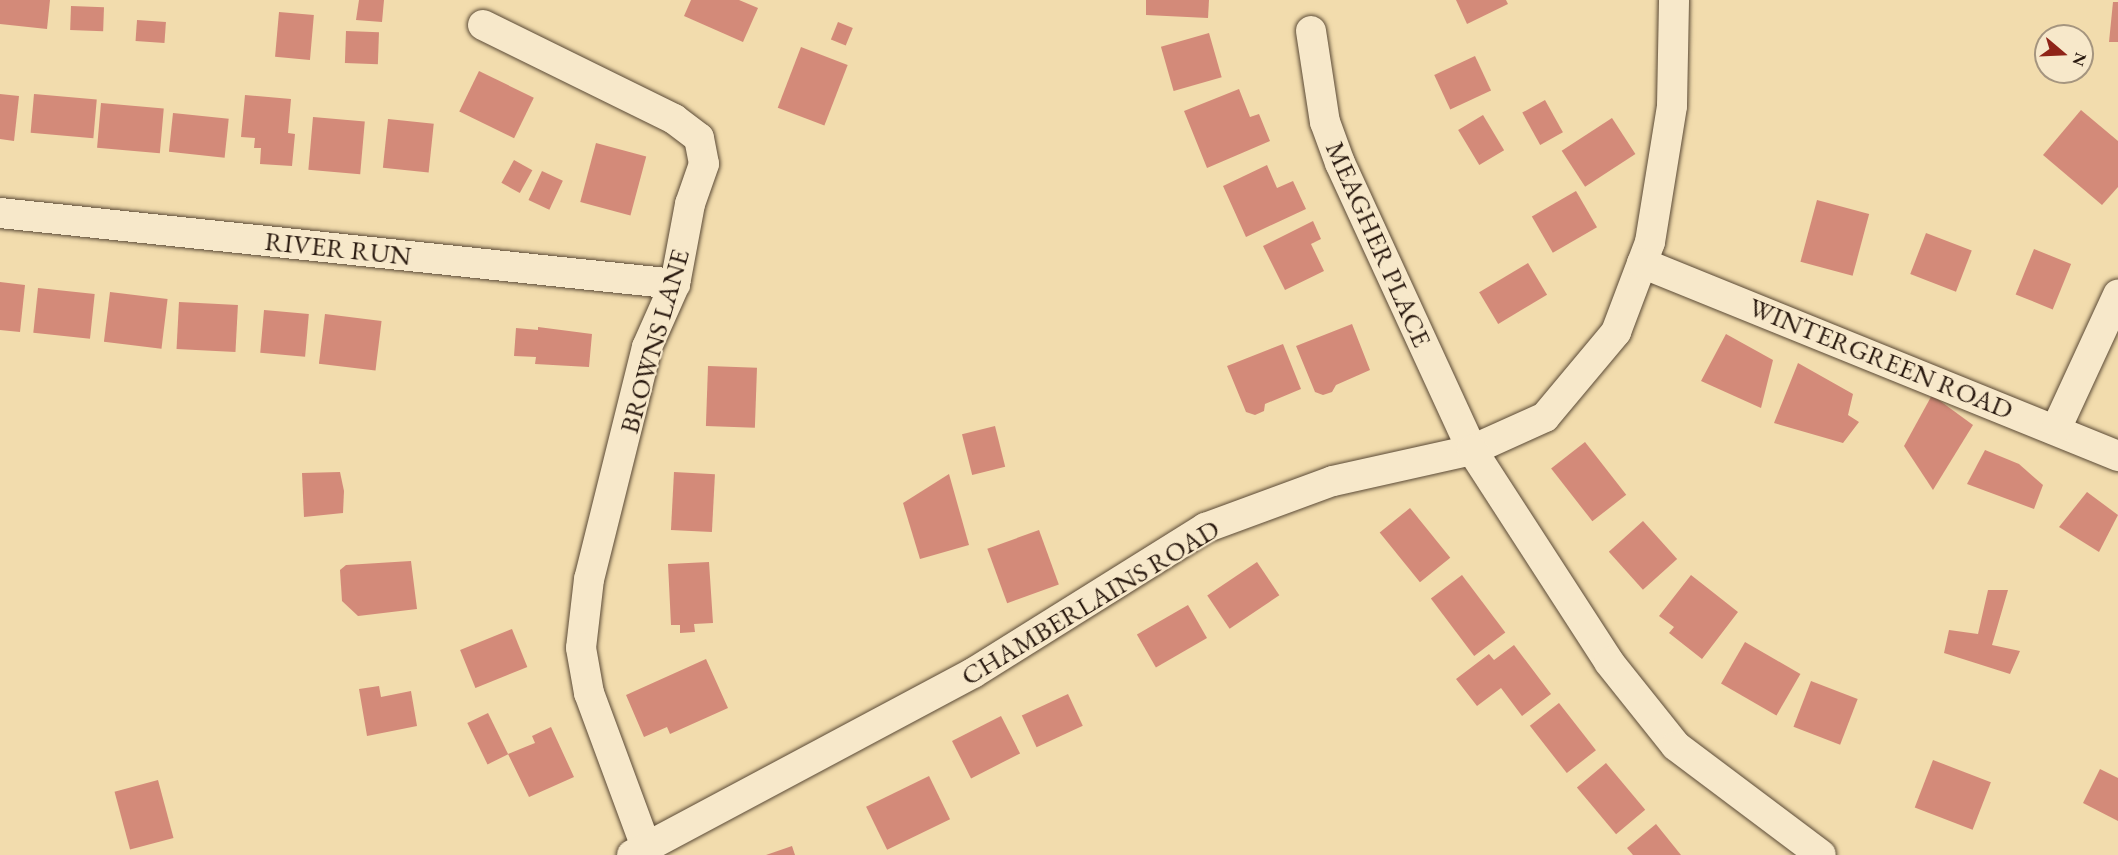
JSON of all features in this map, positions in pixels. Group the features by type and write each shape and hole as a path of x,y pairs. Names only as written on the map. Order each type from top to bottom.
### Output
{"street":[{"name":"CHAMBERLAINS ROAD","path":"639,851 973,673 1205,528 1333,481 1472,450 1545,417 1616,332 1650,242 1672,106 1674,0"},
{"name":"BROWNS LANE","path":"483,25 674,119 699,138 704,164 690,204 675,284 647,347 589,579 581,648 590,693 639,851"},
{"name":"MEAGHER PLACE","path":"1311,31 1325,122 1340,163 1472,450"},
{"name":"RIVER RUN","path":"0,213 675,284"},
{"name":"WINTERGREEN ROAD","path":"1642,263 2118,456"},
{"path":"2056,429 2118,295"},
{"path":"1472,450 1609,662 1676,746 1821,855"}],"building":[{"path":"0,0 50,0 47,29 0,24"},
{"path":"359,0 384,0 382,22 356,20"},
{"path":"691,0 739,0 758,8 743,42 684,16"},
{"path":"1146,0 1209,0 1208,18 1146,15"},
{"path":"1456,0 1506,0 1508,4 1467,24"},
{"path":"2113,2 2118,2 2118,42 2109,42"},
{"path":"71,6 104,7 103,31 70,30"},
{"path":"279,12 314,15 310,60 275,57"},
{"path":"137,20 166,22 164,43 136,41"},
{"path":"838,22 853,28 846,46 831,40"},
{"path":"346,31 379,32 378,64 345,63"},
{"path":"1209,33 1222,77 1174,91 1161,47"},
{"path":"801,47 848,65 824,126 778,108"},
{"path":"1475,56 1491,90 1450,109 1434,75"},
{"path":"479,71 534,98 514,138 459,111"},
{"path":"1239,89 1250,117 1259,114 1270,141 1207,168 1184,111"},
{"path":"0,94 19,96 14,141 0,139"},
{"path":"34,94 97,99 93,138 31,133"},
{"path":"245,95 291,99 288,133 295,134 292,166 260,164 261,148 254,148 255,138 241,137"},
{"path":"1545,100 1563,132 1540,145 1522,113"},
{"path":"101,103 164,108 160,153 97,148"},
{"path":"2081,110 2118,141 2118,187 2102,205 2043,155"},
{"path":"173,113 229,119 225,158 169,152"},
{"path":"1483,115 1504,150 1479,165 1458,130"},
{"path":"313,117 365,122 360,174 308,170"},
{"path":"1612,118 1635,154 1585,187 1562,151"},
{"path":"388,119 434,124 429,173 383,168"},
{"path":"596,143 646,156 630,215 580,202"},
{"path":"514,160 532,170 520,193 501,183"},
{"path":"1267,165 1277,188 1293,181 1306,209 1246,237 1223,186"},
{"path":"542,171 563,181 549,210 528,200"},
{"path":"1576,191 1597,227 1553,253 1532,216"},
{"path":"1817,200 1869,214 1853,276 1800,262"},
{"path":"1313,221 1321,239 1311,244 1324,271 1285,290 1263,246"},
{"path":"1926,233 1972,251 1956,292 1910,274"},
{"path":"2034,249 2071,264 2053,309 2016,294"},
{"path":"1528,263 1547,295 1498,324 1479,292"},
{"path":"0,282 25,285 20,332 0,330"},
{"path":"38,288 95,294 90,339 33,333"},
{"path":"110,292 168,299 161,349 104,342"},
{"path":"179,302 238,305 235,352 177,349"},
{"path":"264,310 309,314 305,357 260,353"},
{"path":"325,314 382,321 375,371 319,364"},
{"path":"1352,324 1370,370 1336,385 1332,392 1323,395 1315,392 1296,346"},
{"path":"538,327 592,334 589,367 535,364 536,357 514,356 516,328 538,330"},
{"path":"1726,334 1773,360 1761,408 1701,381"},
{"path":"1283,344 1301,389 1265,404 1264,411 1255,415 1246,412 1227,366"},
{"path":"1798,363 1853,394 1848,415 1859,422 1843,443 1774,423"},
{"path":"708,366 757,368 755,428 706,426"},
{"path":"1932,395 1973,425 1933,490 1904,446"},
{"path":"995,426 1005,467 972,475 962,434"},
{"path":"1585,442 1626,495 1592,521 1551,468"},
{"path":"1985,450 2019,464 2043,485 2034,509 1967,484"},
{"path":"340,472 344,491 343,513 304,517 302,473"},
{"path":"674,472 715,474 712,532 671,530"},
{"path":"949,474 969,545 920,559 903,503"},
{"path":"2087,492 2118,515 2099,552 2059,527"},
{"path":"1410,508 1450,558 1420,582 1380,533"},
{"path":"1643,521 1677,559 1643,590 1609,552"},
{"path":"1039,530 1059,585 1007,603 987,549"},
{"path":"411,561 417,609 358,616 342,601 340,570 346,565"},
{"path":"709,562 713,623 694,624 695,632 680,633 680,625 671,625 668,564"},
{"path":"1257,562 1279,595 1230,629 1207,596"},
{"path":"1462,575 1505,633 1474,656 1431,598"},
{"path":"1691,575 1738,612 1702,659 1669,633 1674,627 1659,616"},
{"path":"1988,590 2008,590 1992,645 2020,651 2010,674 1944,653 1949,630 1978,634"},
{"path":"1188,605 1207,638 1156,667 1137,634"},
{"path":"512,629 527,667 475,688 460,650"},
{"path":"1745,642 1800,674 1776,716 1721,684"},
{"path":"1514,645 1551,694 1522,716 1501,688 1477,706 1456,679 1489,654 1494,660"},
{"path":"706,659 728,708 670,734 667,727 644,737 626,695"},
{"path":"1811,681 1858,699 1840,745 1793,727"},
{"path":"379,686 381,697 411,691 417,726 367,736 359,689"},
{"path":"1068,694 1083,726 1037,747 1022,716"},
{"path":"1559,703 1596,750 1567,773 1530,726"},
{"path":"488,713 508,754 487,764 467,723"},
{"path":"1001,716 1020,753 971,778 952,741"},
{"path":"551,727 574,777 529,797 508,754 535,743 532,736"},
{"path":"1933,760 1991,782 1973,830 1915,808"},
{"path":"1606,763 1645,810 1616,834 1577,787"},
{"path":"2100,769 2118,778 2118,821 2083,803"},
{"path":"929,776 950,819 887,850 866,807"},
{"path":"158,780 174,838 130,850 115,792"},
{"path":"1656,824 1681,855 1633,855 1627,848"},
{"path":"792,846 795,855 766,855"}]}
